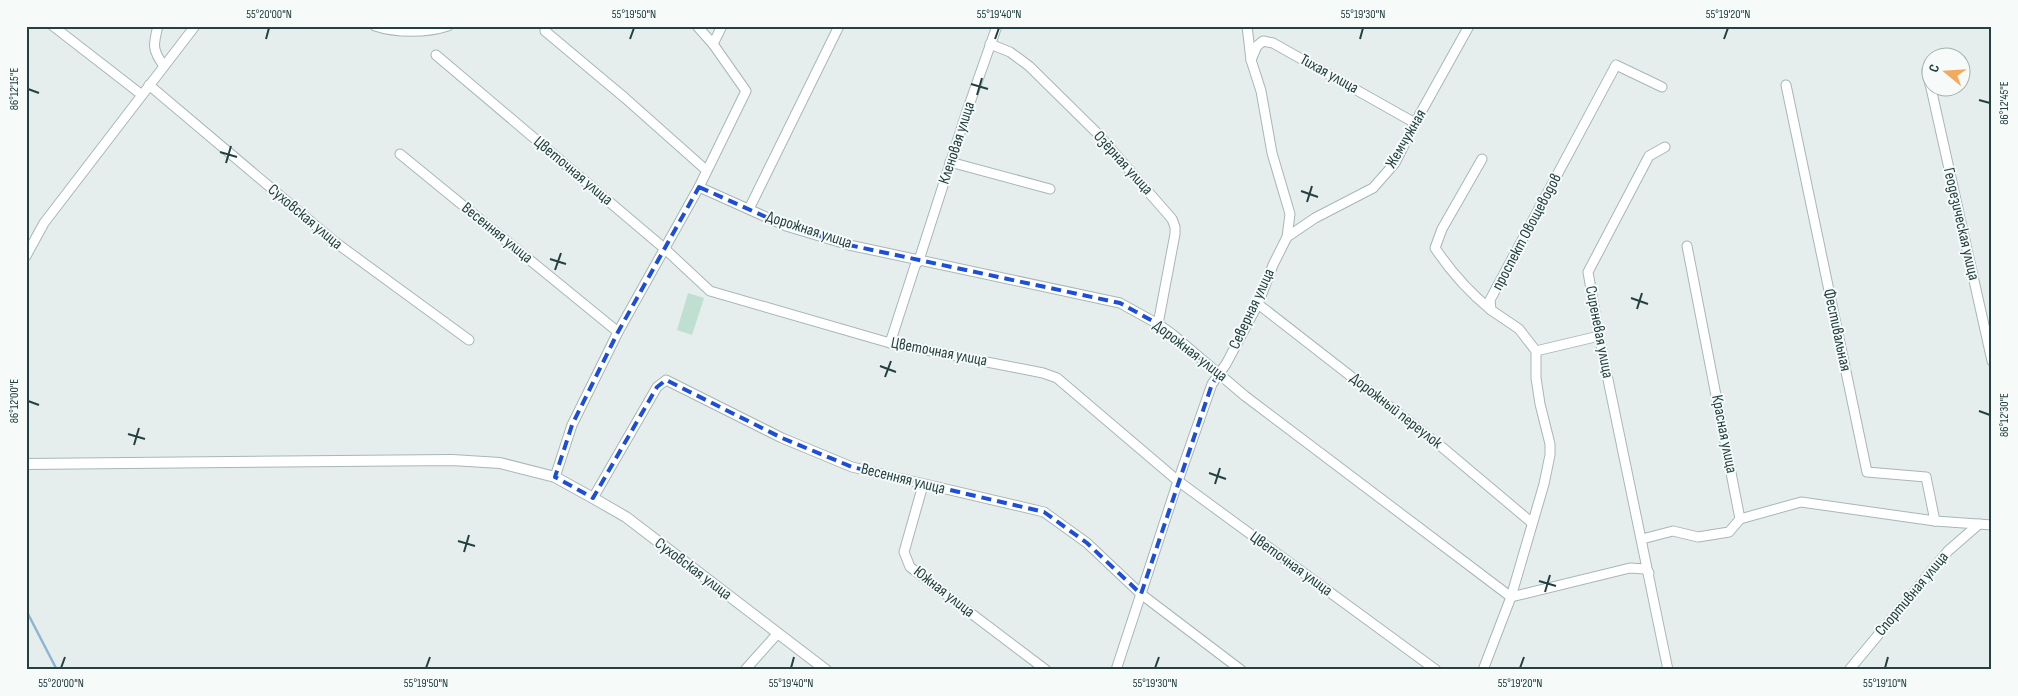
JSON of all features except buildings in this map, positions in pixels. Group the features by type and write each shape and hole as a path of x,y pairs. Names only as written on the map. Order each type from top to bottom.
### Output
{"street":[{"path":"53,26 142,95"},
{"path":"158,26 154,41 154,52 164,66"},
{"path":"26,256 44,223 195,26"},
{"path":"375,26 386,30 448,26"},
{"path":"555,478 572,425 618,332 699,187 746,91 713,44 697,26"},
{"path":"713,44 722,26"},
{"path":"749,209 839,26"},
{"name":"Кленовая улица","path":"890,342 914,266 920,260 950,162 997,26"},
{"name":"Северная улица","path":"1116,670 1212,384 1258,304 1286,237 1290,214 1272,153 1261,91 1251,60 1247,26"},
{"name":"Жемчужная","path":"1286,237 1315,218 1373,188 1395,163 1469,26"},
{"path":"545,31 625,98 706,170"},
{"name":"Тихая улица","path":"1251,60 1257,46 1263,41 1273,43 1415,123"},
{"name":"Озёрная улица","path":"990,44 1010,52 1029,66 1097,133 1172,219 1175,234 1158,324"},
{"name":"Цветочная улица","path":"436,55 664,249 710,292 890,342 1043,373 1057,378 1178,481 1436,670"},
{"name":"проспект Овощеводов","path":"1536,351 1519,329 1492,310 1490,300 1616,65 1662,87"},
{"name":"Суховская улица","path":"149,85 334,242 469,340"},
{"name":"Фестивальная","path":"1786,86 1867,472 1926,477 1935,521"},
{"name":"Геодезическая улица","path":"1934,98 1992,361"},
{"name":"Сиреневая улица","path":"1642,538 1599,336 1588,272 1650,156 1665,147"},
{"name":"Весенняя улица","path":"400,154 618,332"},
{"path":"1482,159 1442,229 1435,248 1446,265 1472,294 1492,310"},
{"path":"950,162 1050,189"},
{"name":"Дорожная улица","path":"699,187 786,226 849,245 1120,303 1158,324 1245,396 1511,596"},
{"name":"Красная улица","path":"1687,246 1740,519"},
{"name":"Дорожный переулок","path":"1258,304 1443,448 1531,522"},
{"path":"1484,670 1511,596 1531,522 1544,484 1550,444 1536,378 1536,351 1599,336"},
{"name":"Весенняя улица","path":"593,498 657,387 666,380 790,442 852,467 1044,512 1087,543 1141,594 1241,670"},
{"name":"Суховская улица","path":"26,464 452,460 500,463 555,478 626,517 826,670"},
{"name":"Южная улица","path":"923,485 904,552 910,566 1046,670"},
{"path":"1668,670 1642,538 1673,531 1698,537 1730,532 1740,519 1801,502 1935,521 1992,525"},
{"name":"Спортивная улица","path":"1849,670 1948,551 1979,524"},
{"path":"1511,596 1630,568 1645,569 1649,573"},
{"path":"744,670 778,633"}],"highlighted area":[{"path":"699,187 786,226 849,245 1120,303 1158,324 1219,374 1212,384 1141,594 1087,543 1044,512 852,467 782,438 666,380 657,387 593,498 555,477 572,425 618,332"}],"green space":[{"path":"688,293 704,298 692,335 677,330"}],"waterway":[{"path":"26,610 57,670"}]}
